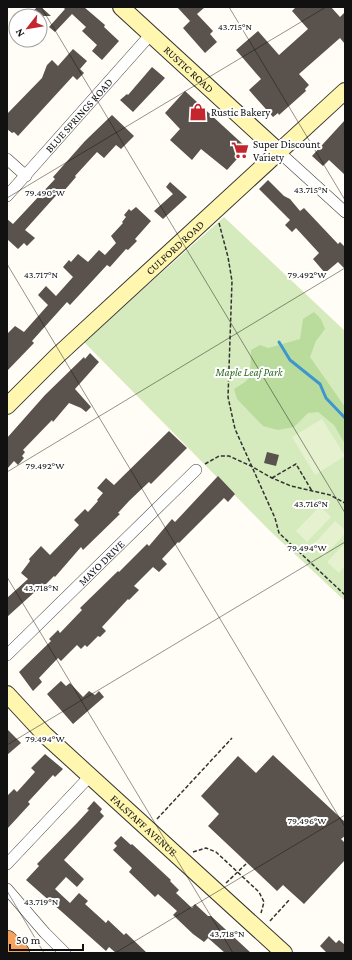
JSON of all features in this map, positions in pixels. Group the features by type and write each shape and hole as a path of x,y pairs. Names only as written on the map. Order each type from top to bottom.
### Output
{"highway":[{"path":"7,941 19,953"}],"street":[{"name":"RUSTIC ROAD","path":"121,7 345,212"},
{"name":"BLUE SPRINGS ROAD","path":"7,196 151,34"},
{"name":"CULFORD ROAD","path":"7,406 57,356 278,151 345,91"},
{"path":"7,159 26,176"},
{"name":"MAYO DRIVE","path":"7,655 196,470"},
{"name":"FALSTAFF AVENUE","path":"7,694 45,735 284,953"},
{"path":"7,864 90,776"},
{"path":"7,889 45,933 65,953"}],"path":[{"path":"213,212 220,224 224,237 232,281 228,397 235,429 275,518 279,533 345,595"},
{"path":"196,470 219,456 236,458 272,478 312,492 330,496 345,503"},
{"path":"272,478 296,464 312,492"},
{"path":"155,821 232,738"},
{"path":"191,852 206,848 216,852 238,872 259,892 264,902 260,915"},
{"path":"225,885 246,864"},
{"path":"268,923 290,899"}],"green space":[{"name":"Maple Leaf Park","path":"224,217 345,331 345,601 270,531 84,342"},
{"path":"314,312 321,319 325,329 316,341 310,357 345,407 345,444 334,425 318,412 308,413 294,427 278,430 263,426 237,399 234,389 250,377 251,350 260,345 268,348 300,339 303,319"},
{"path":"322,419 345,456 315,475 292,437"},
{"path":"320,506 331,517 307,542 296,531"},
{"path":"335,521 345,530 345,534 323,557 312,546"},
{"path":"345,543 345,566 339,573 327,562"}],"building":[{"path":"63,7 84,7 105,25 104,27 119,41 102,60 92,51 97,45 82,31 86,27 72,14 55,32 49,27 65,9"},
{"path":"177,7 205,7 197,14 213,31 210,34 217,42 205,53 183,28 190,21"},
{"path":"296,7 331,7 340,17 345,12 345,44 340,38 299,74 309,85 305,89 306,91 279,115 278,113 273,117 249,90 261,79 236,50 258,31 279,55 308,29 292,11"},
{"path":"73,49 87,61 80,69 84,73 77,80 73,76 18,136 14,132 12,133 7,129 7,114 42,78 47,65 52,60 58,66"},
{"path":"152,67 165,78 133,112 120,100 127,94 128,95"},
{"path":"185,91 247,148 227,170 201,149 192,160 170,140 180,129 165,113"},
{"path":"112,115 134,136 121,149 116,145 104,158 97,152 75,176 76,177 63,192 61,190 25,230 35,238 27,246 24,243 18,249 7,239 7,219 13,224 55,179 53,177 85,141"},
{"path":"345,120 345,175 329,160 323,166 312,156"},
{"path":"268,180 284,196 290,199 300,211 304,208 338,244 340,242 345,247 345,269 338,262 325,273 313,259 319,253 296,228 292,232 285,225 290,220 259,189"},
{"path":"170,182 187,197 163,219 154,211 173,194 166,187"},
{"path":"136,207 151,221 135,239 137,241 128,250 126,249 110,267 107,265 70,305 67,302 32,341 34,343 7,371 7,334 15,326 24,332 48,305 38,295 46,286 56,296 73,277 63,267 69,260 71,262 78,254 88,262 99,250 105,255 116,243 111,236 123,223 122,222 126,217 124,215 129,209 131,211"},
{"path":"90,353 99,362 75,389 91,407 86,412 69,403 53,422 52,420 23,450 25,452 22,456 24,458 18,465 14,461 7,469 7,438 45,395"},
{"path":"169,431 187,448 151,484 149,482 129,501 118,513 120,514 83,550 81,547 55,577 54,576 40,590 38,589 7,617 7,598 28,579 21,573 30,561 29,559 41,546 50,555 79,525 74,520 85,509 88,512 98,501 97,500 103,493 97,488 106,478 114,485"},
{"path":"267,452 279,455 276,466 264,463"},
{"path":"218,476 235,494 228,502 224,498 179,543 178,542 162,559 167,564 159,572 153,567 134,586 139,590 129,600 128,599 102,627 106,631 100,637 98,636 87,647 85,645 81,649 77,645 61,661 58,658 39,678 42,682 33,691 19,672 51,641 49,639 58,630 60,633 82,610 80,608 147,544 149,546 172,519 175,522"},
{"path":"61,681 66,686 70,683 83,697 89,691 95,695 99,691 104,697 73,724 47,694"},
{"path":"7,729 21,743 7,755"},
{"path":"45,754 63,769 55,777 53,775 28,802 30,804 7,829 7,796 14,789 17,792 35,772 31,768"},
{"path":"273,755 345,822 345,836 341,839 345,843 345,860 304,904 283,885 277,891 208,826 219,814 201,796 238,756 256,773"},
{"path":"94,801 102,809 100,812 104,816 64,860 84,879 77,887 66,877 55,889 70,903 79,893 88,901 85,904 106,923 108,920 124,935 126,933 147,953 116,953 109,947 106,951 26,880 39,866 37,864 89,810 87,809"},
{"path":"121,836 131,845 132,844 171,880 170,881 179,890 176,893 192,908 195,904 208,916 211,916 251,953 225,953 208,938 204,942 193,934 173,915 177,911 158,894 155,897 129,872 132,868 113,850 117,846 114,843"},
{"path":"329,936 336,943 339,940 345,945 345,953 327,953 320,946"}],"waterway":[{"path":"279,342 290,360 320,384 326,398 345,418"}],"place":[{"name":"Rustic Bakery","path":"198,112"},
{"name":"Super Discount Variety","path":"240,150"}]}
